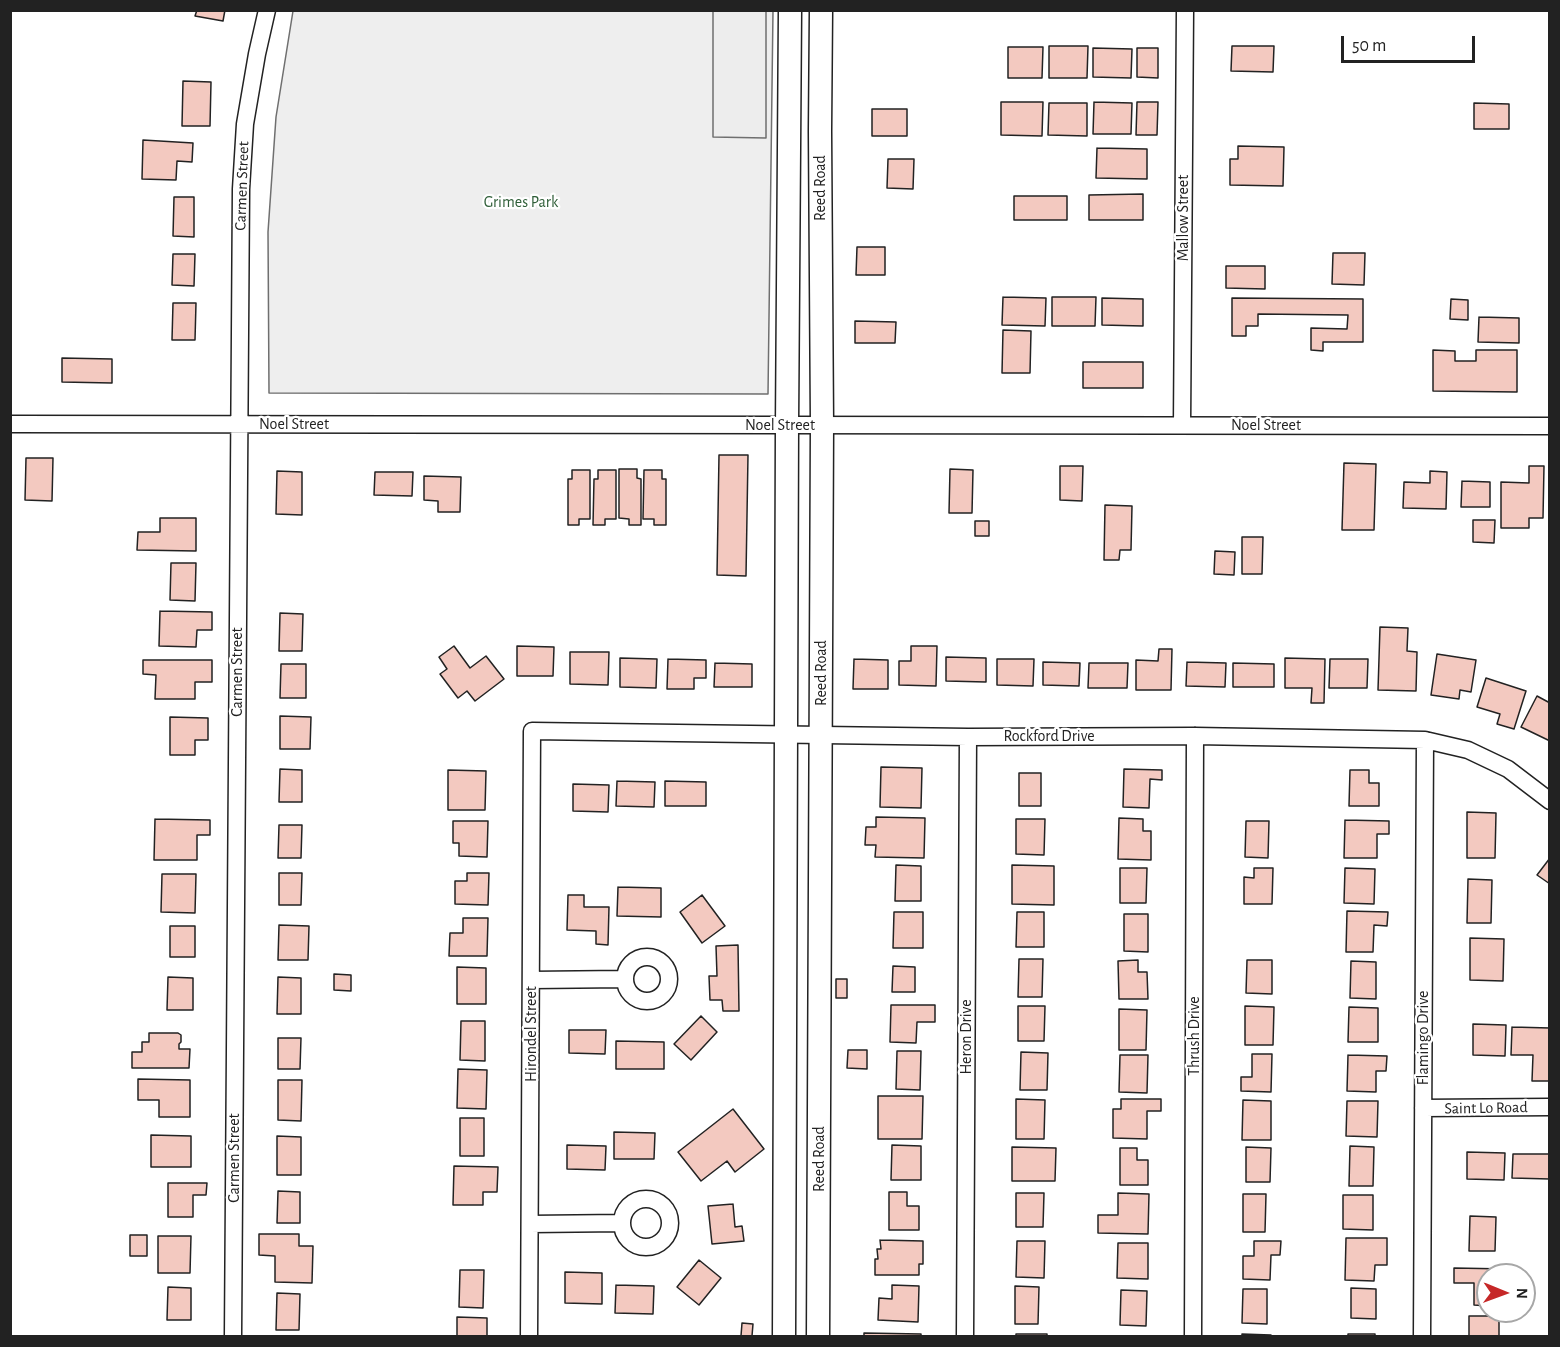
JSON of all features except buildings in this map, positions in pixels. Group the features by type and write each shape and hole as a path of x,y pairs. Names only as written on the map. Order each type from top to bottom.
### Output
{"street":[{"name":"Carmen Street","path":"233,1336 241,189 245,124 267,10"},
{"name":"Reed Road","path":"784,1336 790,10"},
{"name":"Reed Road","path":"818,1336 822,425 821,10"},
{"name":"Mallow Street","path":"1182,425 1185,10"},
{"path":"790,130 820,131"},
{"name":"Noel Street","path":"10,424 1550,426"},
{"name":"Rockford Drive","path":"532,731 1425,740 1468,750 1508,769 1550,801"},
{"name":"Hirondel Street","path":"529,1336 532,731"},
{"name":"Heron Drive","path":"965,1336 968,736"},
{"name":"Thrush Drive","path":"1193,1336 1195,736"},
{"name":"Flamingo Drive","path":"1422,1336 1425,740"},
{"path":"531,980 624,979"},
{"name":"Saint Lo Road","path":"1423,1108 1550,1107"},
{"path":"785,1128 819,1128"},
{"path":"530,1224 622,1223"}],"green space":[{"name":"Grimes Park","path":"293,11 773,11 768,394 269,393 268,232 276,117"}],"shaded area":[{"path":"713,11 766,11 766,138 713,137"}]}
